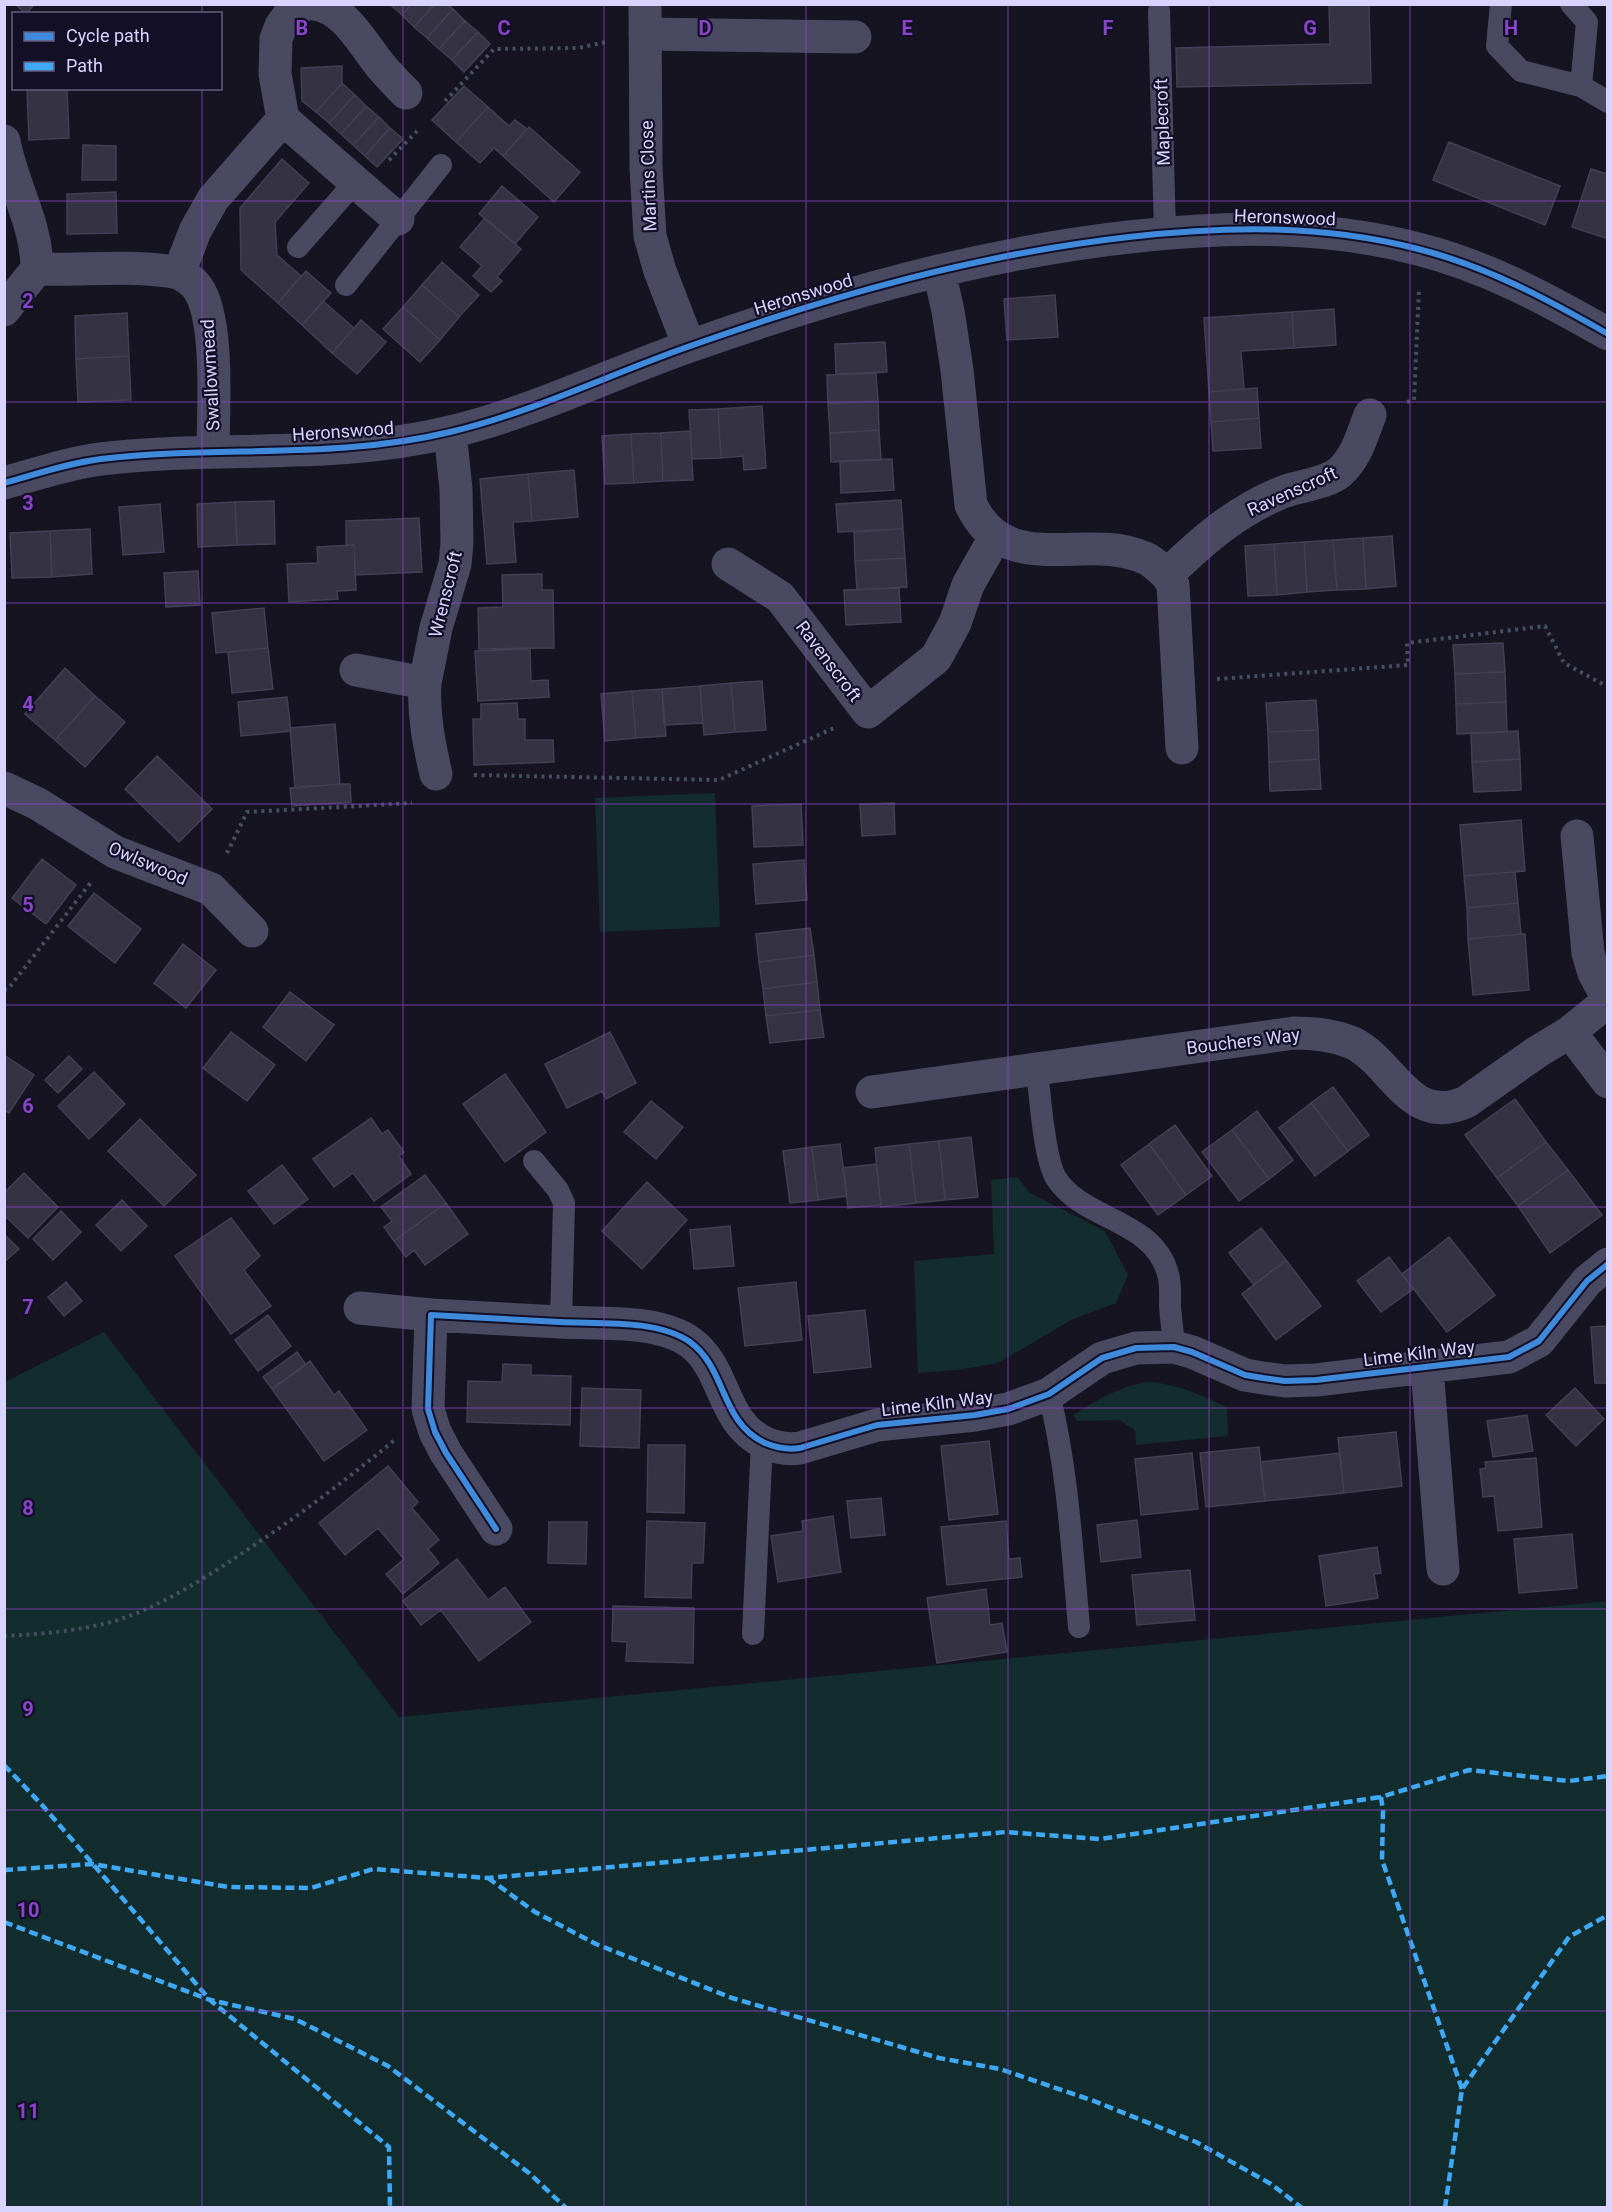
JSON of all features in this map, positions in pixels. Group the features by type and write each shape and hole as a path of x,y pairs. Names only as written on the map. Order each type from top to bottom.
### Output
{"street":[{"path":"308,4 296,8 288,16 276,39 275,74 283,119 398,219"},
{"path":"314,4 323,5 348,23 381,66 406,93"},
{"path":"645,19 855,37"},
{"name":"Martins Close","path":"645,19 646,168 650,236 660,271 688,346"},
{"path":"37,269 153,270 179,273 195,231 213,200 283,119"},
{"path":"4,141 37,253 37,269 4,310"},
{"name":"Heronswood","path":"4,483 67,465 97,460 156,454 364,447 450,432 516,412 688,346 801,308 1011,253 1165,232 1238,229 1311,230 1377,239 1420,249 1504,279 1608,334"},
{"path":"939,271 957,370 971,505 978,519 995,537 1005,542 1031,549 1113,550 1132,553 1147,558 1167,575 1173,585 1182,748"},
{"name":"Swallowmead","path":"179,273 190,279 198,288 208,312 212,340 213,452"},
{"name":"Ravenscroft","path":"1167,575 1220,527 1239,514 1283,492 1338,474 1354,457 1370,415"},
{"name":"Wrenscroft","path":"436,774 428,737 424,702 425,683 436,628 455,564 456,489 450,432"},
{"name":"Ravenscroft","path":"728,564 780,597 868,712 936,658 955,623 968,585 995,537"},
{"path":"356,670 425,683"},
{"name":"Owlswood","path":"4,788 38,804 115,852 211,889 252,931"},
{"name":"Bouchers Way","path":"872,1092 1294,1033 1316,1033 1353,1044 1367,1053 1405,1092 1417,1101 1441,1108 1454,1107 1466,1102 1537,1052 1570,1032 1608,1000 1594,973 1588,953 1577,836"},
{"path":"1570,1032 1608,1082"},
{"name":"Lime Kiln Way","path":"360,1308 431,1315 647,1327 664,1330 688,1341 698,1349 714,1370 735,1418 751,1435 762,1442 788,1450 877,1425 975,1415 1008,1409 1049,1394 1102,1358 1136,1348 1174,1347 1192,1352 1245,1375 1285,1381 1316,1380 1509,1357 1530,1347 1548,1331 1587,1281 1608,1264"},
{"path":"431,1315 428,1409 435,1432 446,1453 496,1529"},
{"path":"1427,1368 1443,1569"}],"lane":[{"path":"1501,4 1497,46 1521,71 1581,86 1608,102"},
{"path":"1571,4 1587,22 1581,86"},
{"name":"Maplecroft","path":"1159,11 1165,232"},
{"path":"346,285 441,165"},
{"path":"298,247 359,185"},
{"path":"1037,1070 1047,1147 1055,1177 1069,1193 1087,1206 1131,1228 1162,1258 1170,1284 1174,1347"},
{"path":"534,1161 558,1190 564,1203 561,1322"},
{"path":"1049,1394 1056,1420 1068,1512 1079,1627"},
{"path":"753,1634 762,1442"}],"path":[{"path":"445,101 494,49 578,48 645,19"},
{"path":"359,185 420,128"},
{"path":"1370,415 1414,400 1420,249"},
{"path":"1179,681 1408,665 1407,643 1545,626 1564,663 1608,687"},
{"path":"211,889 247,812 415,802 436,774 719,780 868,712"},
{"path":"4,990 115,852"},
{"path":"4,1636 80,1629 117,1620 160,1604 206,1578 342,1482 428,1409"}],"green space":[{"path":"715,793 720,927 600,932 595,798"},
{"path":"1017,1177 1030,1193 1105,1231 1128,1275 1116,1303 1071,1320 998,1363 957,1370 918,1373 914,1261 994,1254 991,1180"},
{"path":"104,1332 399,1717 1607,1601 1607,2207 5,2207 5,1382"},
{"path":"1146,1382 1178,1387 1227,1407 1228,1436 1136,1445 1135,1430 1119,1420 1077,1421 1073,1415 1099,1399"}],"building":[{"path":"15,4 35,4 28,12 24,12"},
{"path":"390,4 412,4 402,15"},
{"path":"412,4 435,4 414,27 402,15"},
{"path":"435,4 447,4 453,9 427,38 414,27"},
{"path":"1329,4 1369,4 1371,83 1177,87 1176,48 1330,44"},
{"path":"453,9 465,21 439,49 427,38"},
{"path":"465,21 478,32 452,60 439,49"},
{"path":"478,32 490,44 464,72 452,60"},
{"path":"342,66 342,83 316,112 302,101 301,68"},
{"path":"342,83 355,95 329,123 316,112"},
{"path":"464,86 488,107 456,142 432,120"},
{"path":"27,90 67,90 69,138 29,140"},
{"path":"355,95 366,106 341,134 329,123"},
{"path":"366,106 379,117 353,145 341,134"},
{"path":"488,107 509,126 515,120 527,129 503,156 494,148 480,163 456,142"},
{"path":"379,117 390,128 365,156 353,145"},
{"path":"529,127 580,172 554,202 503,156"},
{"path":"390,128 403,139 377,167 365,156"},
{"path":"1449,142 1560,186 1545,225 1433,180"},
{"path":"83,145 116,146 116,180 82,180"},
{"path":"282,159 309,183 275,222 277,255 301,276 278,303 241,270 240,208"},
{"path":"1591,169 1608,174 1608,239 1572,227"},
{"path":"502,186 538,217 515,244 479,214"},
{"path":"116,192 117,233 67,234 67,194"},
{"path":"485,218 521,249 497,277 502,281 491,292 473,276 482,266 460,247"},
{"path":"442,262 479,295 459,317 422,285"},
{"path":"306,271 331,293 302,325 278,303"},
{"path":"422,285 459,317 440,340 403,307"},
{"path":"1055,295 1058,337 1007,340 1004,299"},
{"path":"323,301 354,328 332,353 302,325"},
{"path":"403,307 440,340 420,362 383,329"},
{"path":"1334,309 1336,345 1294,348 1292,312"},
{"path":"1292,312 1294,348 1241,351 1244,389 1209,392 1204,318"},
{"path":"127,313 129,356 76,359 75,316"},
{"path":"361,320 386,342 357,374 332,353"},
{"path":"885,342 887,372 836,374 835,344"},
{"path":"129,356 131,400 78,402 76,359"},
{"path":"876,373 878,401 828,404 827,375"},
{"path":"1257,388 1259,418 1211,422 1209,392"},
{"path":"878,401 879,430 830,433 828,404"},
{"path":"762,406 766,468 744,470 743,456 721,458 718,409"},
{"path":"718,409 721,458 692,459 689,410"},
{"path":"1259,418 1261,448 1213,451 1211,422"},
{"path":"879,430 881,460 831,462 830,433"},
{"path":"690,431 693,480 663,481 661,433"},
{"path":"661,433 663,481 634,483 631,434"},
{"path":"631,434 634,483 605,484 602,436"},
{"path":"892,459 894,490 841,493 840,461"},
{"path":"574,470 578,517 532,521 528,474"},
{"path":"528,474 532,521 513,522 516,562 487,564 480,479"},
{"path":"901,500 903,529 838,532 836,504"},
{"path":"274,501 275,544 237,545 235,502"},
{"path":"235,502 237,545 198,547 197,504"},
{"path":"160,504 164,552 123,555 119,507"},
{"path":"419,518 422,572 355,575 354,545 346,545 346,521"},
{"path":"90,529 92,574 52,577 50,531"},
{"path":"903,529 905,558 855,561 854,532"},
{"path":"50,531 52,577 12,578 10,533"},
{"path":"1392,536 1396,586 1366,589 1363,538"},
{"path":"1363,538 1366,589 1337,590 1333,540"},
{"path":"1333,540 1337,590 1307,592 1304,542"},
{"path":"1304,542 1307,592 1277,595 1274,544"},
{"path":"1274,544 1277,595 1248,596 1245,546"},
{"path":"354,545 356,590 337,591 338,599 289,602 287,564 318,563 317,547"},
{"path":"905,558 907,587 857,590 855,561"},
{"path":"198,571 200,605 166,607 164,573"},
{"path":"542,574 542,590 553,590 554,648 479,649 478,608 503,607 502,575"},
{"path":"899,588 901,622 846,625 844,590"},
{"path":"264,608 268,648 216,653 212,613"},
{"path":"1503,643 1505,672 1455,674 1453,645"},
{"path":"268,648 273,689 232,693 228,652"},
{"path":"530,649 531,681 548,680 549,697 478,701 475,651"},
{"path":"65,668 95,696 55,740 25,714"},
{"path":"1505,672 1506,702 1456,704 1455,674"},
{"path":"762,681 766,730 735,732 731,683"},
{"path":"731,683 735,732 704,735 700,686"},
{"path":"700,686 703,723 664,725 662,689"},
{"path":"662,689 666,736 636,738 632,691"},
{"path":"632,691 636,738 605,741 601,694"},
{"path":"95,696 125,722 85,767 55,740"},
{"path":"287,697 291,731 241,736 238,702"},
{"path":"1316,700 1318,730 1268,732 1266,703"},
{"path":"1506,702 1507,732 1457,734 1456,704"},
{"path":"517,703 518,719 525,719 525,740 553,740 554,762 474,765 473,719 481,719 481,704"},
{"path":"335,724 340,784 295,788 290,728"},
{"path":"1318,730 1319,759 1269,762 1268,732"},
{"path":"1518,731 1520,759 1472,762 1471,733"},
{"path":"157,756 212,809 179,842 125,789"},
{"path":"1319,759 1321,789 1270,791 1269,762"},
{"path":"1520,759 1521,790 1474,792 1472,762"},
{"path":"350,784 351,802 292,806 290,788"},
{"path":"894,803 895,834 862,836 860,804"},
{"path":"801,804 803,845 754,847 752,806"},
{"path":"1521,820 1525,871 1464,876 1460,825"},
{"path":"42,859 76,885 46,924 12,898"},
{"path":"804,860 807,900 756,904 753,864"},
{"path":"1515,872 1518,903 1467,908 1464,876"},
{"path":"94,893 141,929 115,963 68,926"},
{"path":"1518,903 1521,934 1468,939 1467,908"},
{"path":"810,928 814,955 759,962 756,934"},
{"path":"1525,934 1529,990 1473,995 1468,939"},
{"path":"183,944 216,970 186,1008 154,983"},
{"path":"814,955 817,982 763,989 759,962"},
{"path":"817,982 820,1010 766,1016 763,989"},
{"path":"290,992 334,1025 306,1061 263,1027"},
{"path":"820,1010 824,1037 770,1043 766,1016"},
{"path":"231,1032 275,1065 247,1101 203,1068"},
{"path":"610,1032 636,1083 606,1099 602,1091 567,1108 545,1064"},
{"path":"4,1055 34,1075 9,1113 4,1110"},
{"path":"69,1056 82,1069 58,1093 45,1080"},
{"path":"94,1072 125,1104 89,1139 58,1106"},
{"path":"505,1074 546,1132 505,1162 463,1104"},
{"path":"1333,1087 1369,1135 1348,1151 1311,1103"},
{"path":"1515,1099 1546,1142 1497,1178 1465,1135"},
{"path":"651,1101 683,1127 656,1159 624,1132"},
{"path":"1311,1103 1348,1151 1315,1176 1279,1128"},
{"path":"1257,1111 1293,1160 1269,1179 1232,1130"},
{"path":"371,1118 382,1134 388,1130 404,1152 399,1156 411,1174 374,1201 353,1173 334,1187 313,1159"},
{"path":"140,1119 196,1175 164,1206 108,1151"},
{"path":"1175,1125 1212,1176 1186,1195 1149,1144"},
{"path":"1232,1130 1269,1179 1239,1201 1202,1152"},
{"path":"971,1137 978,1197 945,1200 939,1141"},
{"path":"939,1141 945,1200 916,1203 909,1144"},
{"path":"1546,1142 1568,1170 1518,1206 1497,1178"},
{"path":"840,1144 847,1196 818,1200 812,1147"},
{"path":"909,1144 916,1203 881,1207 875,1148"},
{"path":"1149,1144 1186,1195 1158,1215 1121,1165"},
{"path":"812,1147 818,1200 790,1203 783,1151"},
{"path":"876,1164 881,1205 848,1208 843,1168"},
{"path":"282,1165 308,1199 274,1224 248,1191"},
{"path":"1568,1170 1602,1215 1550,1253 1518,1206"},
{"path":"24,1173 58,1207 28,1238 4,1215 4,1193"},
{"path":"425,1175 446,1203 394,1241 384,1227 392,1221 381,1207"},
{"path":"647,1182 687,1220 642,1269 602,1231"},
{"path":"122,1200 147,1226 121,1251 96,1225"},
{"path":"446,1203 468,1234 425,1265 414,1250 406,1257 394,1241"},
{"path":"61,1211 81,1232 53,1260 33,1239"},
{"path":"231,1218 260,1256 244,1270 271,1306 231,1334 175,1256"},
{"path":"730,1226 734,1266 694,1269 690,1230"},
{"path":"1261,1228 1286,1260 1254,1285 1229,1253"},
{"path":"4,1234 19,1249 4,1262"},
{"path":"1449,1237 1495,1295 1447,1332 1402,1274"},
{"path":"1389,1257 1413,1289 1381,1312 1357,1281"},
{"path":"1286,1260 1321,1306 1276,1340 1242,1294"},
{"path":"66,1282 82,1301 64,1316 48,1297"},
{"path":"796,1282 802,1340 745,1346 738,1288"},
{"path":"865,1310 871,1367 814,1373 808,1316"},
{"path":"268,1315 291,1346 258,1371 235,1340"},
{"path":"1608,1326 1608,1383 1595,1383 1591,1327"},
{"path":"297,1352 306,1365 272,1389 263,1377"},
{"path":"310,1361 334,1395 339,1391 367,1430 324,1461 272,1389"},
{"path":"503,1364 531,1365 531,1375 571,1376 570,1425 467,1422 468,1381 502,1382"},
{"path":"582,1388 641,1390 639,1448 580,1446"},
{"path":"1575,1388 1604,1419 1576,1446 1546,1415"},
{"path":"1527,1415 1533,1451 1493,1457 1487,1421"},
{"path":"1396,1432 1402,1486 1344,1493 1338,1438"},
{"path":"989,1441 998,1514 949,1520 941,1446"},
{"path":"648,1445 685,1445 684,1513 647,1512"},
{"path":"1259,1447 1265,1501 1206,1507 1200,1453"},
{"path":"1192,1453 1198,1509 1141,1515 1135,1459"},
{"path":"1340,1453 1344,1493 1265,1501 1260,1462"},
{"path":"1536,1458 1542,1527 1498,1531 1494,1496 1483,1497 1480,1469 1486,1468 1485,1462"},
{"path":"388,1466 418,1502 412,1508 439,1540 428,1549 439,1563 403,1594 386,1574 404,1559 378,1528 345,1555 319,1523"},
{"path":"881,1498 885,1535 851,1538 847,1501"},
{"path":"833,1516 841,1572 778,1582 771,1536 803,1531 802,1521"},
{"path":"1137,1520 1141,1557 1101,1562 1097,1525"},
{"path":"647,1521 705,1523 703,1563 692,1563 691,1598 645,1597"},
{"path":"1006,1521 1009,1559 1020,1558 1022,1577 947,1585 941,1527"},
{"path":"549,1522 587,1522 586,1564 548,1563"},
{"path":"1572,1534 1577,1588 1519,1593 1514,1539"},
{"path":"1377,1547 1381,1573 1374,1574 1378,1598 1326,1606 1319,1556"},
{"path":"457,1559 488,1600 505,1587 531,1622 479,1661 441,1610 421,1625 403,1601"},
{"path":"1190,1570 1195,1620 1137,1625 1132,1575"},
{"path":"986,1589 990,1625 1002,1623 1007,1652 937,1663 927,1598"},
{"path":"613,1606 694,1608 693,1663 626,1661 627,1642 612,1641"}],"marked path":[{"path":"4,1765 43,1806 210,2000 389,2147 390,2208"},
{"path":"1462,2089 1382,1860 1381,1797 1469,1770 1569,1781 1608,1776"},
{"path":"4,1870 92,1864 228,1887 311,1888 373,1869 488,1878 1006,1832 1100,1839 1381,1797"},
{"path":"488,1878 535,1912 596,1944 732,1998 939,2058 1000,2069 1094,2101 1196,2142 1271,2184 1302,2208"},
{"path":"1445,2208 1462,2089 1569,1937 1608,1915"},
{"path":"4,1922 210,2000 295,2019 388,2066 529,2173 566,2208"}],"cycle path":[{"path":"4,483 65,466 101,459 145,455 363,446 407,441 450,432 512,414 663,356 853,293 962,265 1017,254 1073,244 1165,233 1238,229 1310,231 1346,235 1418,249 1492,274 1539,296 1608,334"},
{"path":"496,1529 446,1453 435,1432 428,1409 431,1315 627,1324 661,1329 690,1342 702,1353 711,1366 731,1409 750,1434 769,1445 791,1449 877,1425 975,1415 1008,1409 1049,1394 1102,1358 1136,1348 1174,1347 1192,1352 1245,1375 1285,1381 1316,1380 1509,1357 1539,1341 1587,1281 1608,1264"}]}
